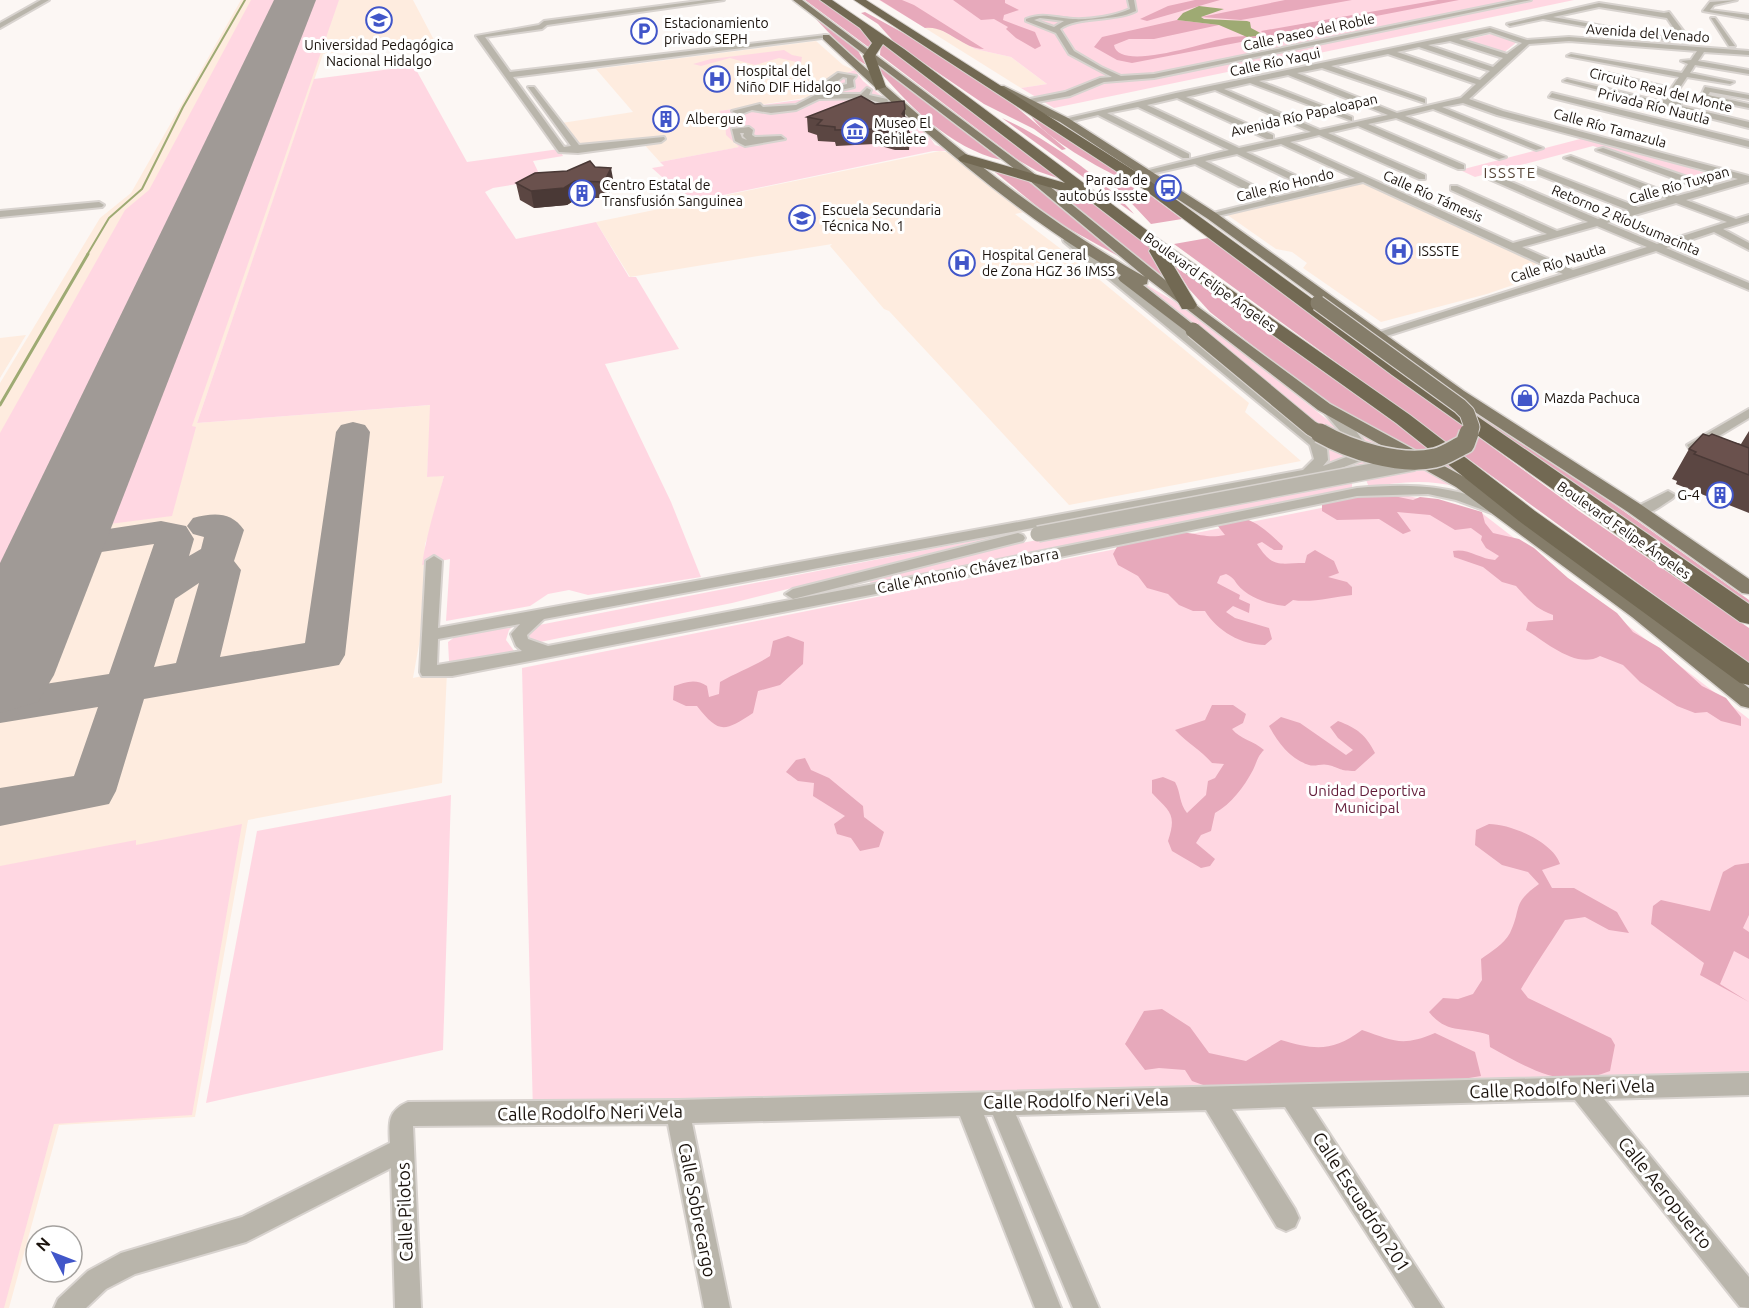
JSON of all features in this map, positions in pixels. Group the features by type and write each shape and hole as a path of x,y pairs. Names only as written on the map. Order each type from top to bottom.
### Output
{"highway":[{"name":"Boulevard Felipe Ángeles","path":"825,0 900,51 1150,240 1403,419 1595,565 1749,676"},
{"name":"Boulevard Felipe Ángeles","path":"860,0 1028,104 1147,185 1568,492 1749,616"},
{"path":"860,25 878,43 869,56 880,87"},
{"path":"965,158 1028,174 1075,190 1102,209 1126,221"},
{"path":"1150,240 1192,308"}],"main road":[{"path":"802,4 826,37 880,87 1047,224 1089,251 1192,308"},
{"path":"802,4 1028,174 1192,308 1324,407 1462,483 1634,611"},
{"name":"Boulevard Felipe Ángeles","path":"1028,104 1064,120 1212,216 1458,394 1634,508 1749,588"},
{"path":"1089,251 1193,330 1311,428 1332,441 1383,456 1435,458 1460,448 1469,439 1472,427 1467,413 1314,299 1252,247"},
{"path":"1277,282 1314,299"},
{"name":"Boulevard Felipe Ángeles","path":"1595,565 1634,611 1749,700"}],"street":[{"path":"0,26 46,0"},
{"path":"619,15 721,0"},
{"path":"791,0 802,4"},
{"path":"1124,77 1097,70 1072,52 1062,34 1028,20 1039,16 1073,20 1103,20 1125,15 1134,10 1135,6 1131,0"},
{"name":"Calle Paseo del Roble","path":"1028,104 1058,96 1094,82 1124,77 1154,76 1528,0"},
{"path":"661,139 562,150 480,36 542,27 544,23 730,1"},
{"path":"1585,3 1668,14 1677,27 1695,44"},
{"path":"1736,3 1712,3 1704,12 1749,17"},
{"path":"1510,24 1599,5"},
{"path":"1572,10 1595,14"},
{"path":"0,14 22,13"},
{"path":"1543,17 1695,44 1749,46"},
{"path":"1056,30 1058,26 1073,20"},
{"path":"1523,21 1562,28"},
{"path":"1728,25 1715,22 1732,44"},
{"path":"1665,25 1677,27"},
{"name":"Calle Río Yaqui","path":"1064,120 1490,30 1527,42"},
{"path":"493,34 499,44"},
{"path":"1436,34 1508,57"},
{"path":"507,75 826,37"},
{"path":"1668,38 1674,47"},
{"name":"Avenida del Venado","path":"1545,39 1674,47 1695,44 1749,53"},
{"name":"Avenida Río Papaloapan","path":"1142,170 1186,156 1283,142 1464,100 1471,96 1478,85 1508,57 1527,42 1545,39"},
{"name":"Circuito Real del Monte","path":"1695,44 1685,75 1666,102 1749,124"},
{"path":"1419,45 1495,70"},
{"path":"1389,51 1478,85"},
{"name":"Circuito Real del Monte","path":"1571,56 1685,75"},
{"name":"Circuito Real del Monte","path":"1580,66 1586,58"},
{"path":"1653,102 1674,74 1689,62 1749,72"},
{"path":"513,63 578,150"},
{"path":"1324,65 1422,101"},
{"path":"1275,68 1502,157"},
{"path":"1094,82 1097,70"},
{"path":"852,72 869,91 863,93 863,103"},
{"name":"Circuito Real del Monte","path":"1574,73 1565,83 1749,124"},
{"path":"824,102 815,93 822,86 841,75 852,76 849,80 851,85 833,90 842,98"},
{"path":"1685,75 1738,83"},
{"path":"1665,87 1606,76 1665,87"},
{"path":"1250,81 1349,119"},
{"name":"Avenida Río Papaloapan","path":"1142,170 1197,161 1270,137 1387,110 1478,85"},
{"path":"1216,88 1422,177"},
{"path":"1749,97 1708,89 1703,96 1749,106"},
{"path":"1164,90 1270,137"},
{"name":"Privada Río Nautla","path":"1552,95 1749,144"},
{"path":"824,102 852,96 863,103 882,109"},
{"path":"525,100 538,98"},
{"name":"Calle Río Tamazula","path":"1464,100 1500,113 1749,179"},
{"path":"781,139 750,139 747,136 749,130 746,126 732,123 739,113 736,111 751,107 791,104 799,108 807,104 804,102 863,103"},
{"path":"1139,104 1319,190"},
{"path":"1434,107 1539,148"},
{"path":"1100,112 1186,156"},
{"path":"1360,124 1461,167"},
{"name":"Calle Río Támesis","path":"1283,142 1572,274"},
{"path":"1600,150 1712,189"},
{"path":"1568,158 1736,222"},
{"path":"1197,161 1276,201"},
{"path":"1532,169 1636,210"},
{"name":"Retorno 2 RíoUsumacinta","path":"1492,177 1749,287"},
{"name":"Calle Río Hondo","path":"1212,216 1364,179"},
{"name":"Calle Río Tuxpan","path":"1512,247 1749,179"},
{"path":"1454,188 1556,234"},
{"path":"0,214 99,205"},
{"name":"Calle Río Nautla","path":"1377,336 1749,218"},
{"path":"1047,224 1109,271 1315,442 1320,449 1321,460 1307,474"},
{"path":"1715,229 1749,247"},
{"path":"434,561 431,635 1328,469 1354,458 1359,445 1346,427 1324,407"},
{"path":"1716,453 1694,445 1748,412"},
{"path":"668,627 939,556 1038,534 1435,458"},
{"path":"1328,469 1342,471 1356,478 1360,486 1357,492"},
{"name":"Calle Antonio Chávez Ibarra","path":"431,635 428,672 452,670 668,627 948,576 1357,492 1404,487 1436,490 1477,502 1505,515"},
{"path":"1634,508 1641,511 1668,495"},
{"path":"538,615 519,634 520,641 526,647 545,651"},
{"name":"Calle Rodolfo Neri Vela","path":"404,1116 678,1112 1749,1084"},
{"name":"Calle Aeropuerto","path":"1581,1089 1749,1298"},
{"name":"Calle Escuadrón 201","path":"1292,1097 1430,1308"},
{"path":"1212,1098 1286,1218"},
{"path":"967,1103 1048,1308"},
{"path":"999,1104 1086,1308"},
{"name":"Calle Sobrecargo","path":"678,1112 717,1308"},
{"name":"Calle Pilotos","path":"404,1116 401,1119 408,1308"},
{"path":"68,1308 97,1280 130,1262 246,1229 403,1149"}],"shaded area":[{"path":"241,0 413,0 434,40 323,54 197,423 431,405 427,477 444,475 434,519 425,544 420,639 413,678 447,671 442,783 248,820 195,1117 59,1125 32,1224 24,1224 24,1253 9,1308 0,1308 0,383 100,218 131,193"},
{"path":"805,0 821,0 869,35 874,42 871,49"},
{"path":"880,0 902,0 914,5 984,49 969,45 940,30 925,28"},
{"path":"953,0 1005,0 1005,3 1019,10 1004,15 1003,20 1035,32 1041,46 1035,49 1016,38 1006,29 1008,27 994,19 981,20"},
{"path":"1195,0 1220,0 1147,21 1140,19 1168,6"},
{"path":"1285,0 1352,0 1241,20 1201,17"},
{"path":"1438,0 1459,0 1132,63 1117,60 1094,47 1102,37 1177,20 1219,25 1154,39 1129,39 1114,45 1119,53 1130,56 1163,54 1227,38 1264,34 1261,31"},
{"path":"1199,6 1224,9 1201,17 1204,19 1247,21 1250,22 1251,28 1264,35 1247,37 1219,25 1177,20 1183,13"},
{"path":"865,12 905,34 1008,100 1066,149 1062,150 1034,129 984,104 896,44 878,24 861,13"},
{"path":"813,16 857,49 866,65 849,54"},
{"path":"936,27 975,49 1011,57 1047,84 1021,88 925,28"},
{"name":"Hospital del Niño DIF Hidalgo","path":"816,41 843,65 854,70 804,88 812,95 805,98 720,111 734,143 740,147 660,162 641,141 577,150 555,124 633,112 596,69"},
{"path":"881,41 1072,183 1037,171 1018,160 880,55"},
{"path":"880,66 1001,160 965,146 932,124 876,67"},
{"path":"1030,114 1139,186 1112,174 1063,145 1037,124"},
{"path":"1002,118 1037,136 1073,160 1107,187 1134,214"},
{"path":"940,151 971,156 1035,210 1015,214 1078,262 1249,403 1245,412 1301,461 1069,505 889,311 884,309 830,246 832,244 630,277 596,222"},
{"path":"985,164 1012,169 1145,271 1055,221"},
{"path":"1040,178 1078,191 1147,242 1173,286"},
{"path":"1117,180 1151,196 1182,219 1151,224 1120,191 1106,181"},
{"name":"ISSSTE","path":"1364,181 1556,270 1487,294 1381,322 1303,268 1307,263 1292,252 1276,249 1226,214"},
{"path":"1208,238 1579,511 1749,628 1749,664 1174,244"},
{"path":"1166,252 1320,363 1471,481 1337,409 1271,360 1210,312 1189,289"},
{"path":"26,335 0,378 0,338"},
{"path":"1461,396 1749,600 1749,611 1485,429"},
{"path":"1384,494 1413,500 1420,497 1438,499 1482,512 1485,523 1493,533 1519,539 1534,548 1568,578 1617,613 1633,632 1660,648 1702,686 1726,698 1741,717 1741,726 1721,721 1707,712 1695,713 1677,706 1640,682 1623,665 1600,656 1582,660 1572,657 1526,630 1528,622 1553,620 1553,615 1537,607 1516,586 1502,582 1483,567 1454,557 1453,551 1458,550 1495,560 1499,556 1486,548 1481,540 1482,536 1471,528 1455,530 1430,515 1397,512 1411,531 1403,534 1379,519 1337,520 1322,511 1322,504 1360,495"},
{"path":"1239,517 1258,525 1283,546 1282,550 1274,550 1262,542 1257,544 1272,561 1283,564 1305,563 1307,555 1315,550 1334,561 1339,573 1328,577 1347,582 1352,587 1352,595 1315,600 1293,600 1285,606 1259,600 1242,589 1230,576 1226,574 1220,576 1217,583 1240,595 1239,599 1250,604 1249,613 1233,606 1226,612 1235,618 1269,628 1272,639 1265,645 1256,644 1239,640 1223,631 1205,611 1193,611 1179,605 1168,594 1147,588 1138,576 1118,565 1113,554 1118,545 1162,535 1188,533 1210,536 1225,535 1217,525 1223,520"},
{"path":"788,636 804,642 803,664 780,685 758,691 753,713 735,724 728,727 717,726 697,706 686,706 673,700 674,686 682,683 699,682 707,686 709,697 719,694 720,682 770,656 773,641"},
{"path":"1212,705 1233,705 1246,714 1243,723 1232,729 1264,750 1241,789 1232,800 1215,813 1211,831 1201,835 1196,843 1215,859 1210,866 1201,868 1172,851 1168,841 1172,819 1167,809 1152,793 1152,780 1163,777 1175,782 1187,813 1206,795 1208,781 1215,778 1224,764 1212,763 1175,730 1205,720"},
{"path":"1281,717 1300,723 1346,755 1353,750 1338,738 1330,727 1338,721 1351,726 1360,733 1375,753 1355,771 1326,765 1309,765 1290,755 1269,726"},
{"path":"805,758 811,770 829,778 863,806 864,817 884,832 879,847 860,851 851,838 837,834 834,824 845,816 813,796 814,783 798,781 786,772 796,760"},
{"path":"1489,824 1519,831 1549,848 1560,864 1542,870 1552,888 1574,888 1617,912 1629,933 1609,930 1585,917 1565,920 1521,989 1528,998 1611,1038 1615,1045 1610,1071 1577,1078 1548,1075 1490,1047 1489,1035 1449,1027 1429,1012 1443,998 1458,999 1473,994 1482,980 1481,959 1497,948 1507,937 1524,897 1539,884 1528,872 1502,865 1475,845 1476,830"},
{"path":"1749,863 1749,915 1743,928 1749,932 1749,959 1734,951 1720,984 1749,1002 1700,975 1704,963 1651,924 1653,906 1661,900 1710,911 1723,872 1735,865"},
{"path":"1162,1009 1190,1027 1209,1053 1246,1061 1281,1040 1304,1046 1323,1047 1341,1042 1362,1030 1398,1041 1414,1040 1435,1033 1475,1052 1481,1076 1427,1085 1217,1090 1192,1081 1185,1070 1159,1068 1145,1070 1125,1044 1144,1011"}],"green space":[{"path":"251,0 283,0 0,601 0,433 125,210 149,190"},
{"path":"308,0 339,0 192,426 196,427 172,516 94,526"},
{"path":"879,0 1574,0 1054,108 1021,88 1047,84 1011,57 975,49 936,27 925,28"},
{"path":"1491,34 1517,42 1502,54 1460,41"},
{"path":"784,50 802,57 801,63 779,58 755,65 730,58 701,66 693,64 711,59"},
{"path":"414,66 467,162 559,149 563,156 533,161 542,180 493,188 485,192 516,239 596,222 629,277 636,277 679,349 605,364 671,502 701,577 588,595 569,590 548,594 530,606 446,621 450,559 422,565 444,476 427,477 430,405 197,423 314,79"},
{"name":"Museo El Rehilete","path":"855,70 863,81 926,132 935,145 955,151 933,151 690,202 652,168 664,166 660,162 739,147 726,135 725,119 719,111 806,99 812,94 804,88"},
{"path":"1584,138 1679,164 1720,178 1702,183 1664,168 1593,146 1475,177 1460,170"},
{"path":"1130,275 1189,310 1344,433 1351,453 1338,462 1327,463 1327,450 1322,443"},
{"path":"1356,431 1458,487 1414,482 1369,487 1366,480 1350,469 1367,456 1365,443"},
{"path":"1352,482 1352,490 871,584 868,577 1005,546"},
{"name":"Unidad Deportiva Municipal","path":"1396,493 1483,514 1749,719 1749,1086 533,1113 522,668"},
{"path":"998,536 732,603 540,642 534,642 528,635 533,627 539,625"},
{"path":"514,625 509,630 506,640 515,652 452,664 449,661 448,642 456,636"},
{"path":"451,795 443,1050 206,1103 257,831"},
{"path":"242,824 192,1115 54,1124 27,1224 24,1224 24,1234 4,1308 0,1308 0,866 136,840 136,845"}],"building":[{"path":"861,96 875,104 904,101 905,109 902,114 907,119 903,121 910,134 896,134 874,129 835,130 835,127 817,125 822,120 807,117"},
{"path":"590,161 595,167 611,168 604,182 575,181 564,188 531,191 516,183 535,173 567,171"},
{"path":"1703,434 1709,436 1712,434 1749,448 1749,475 1694,454 1696,452 1689,449"}],"waterway":[{"path":"87,255 109,218 142,189 183,107 245,0"},
{"path":"0,405 88,254"}],"taxiway":[{"path":"194,676 324,655 353,432"},
{"path":"157,594 170,582 218,556 225,530 218,525 206,526"},
{"path":"62,546 161,532 173,534 175,539 157,594"},
{"path":"194,676 222,570"},
{"path":"126,687 157,594"},
{"path":"126,687 194,676"},
{"path":"0,707 126,687"},
{"path":"0,807 92,791 126,687"}],"runway":[{"path":"0,675 295,0"}],"place":[{"name":"Universidad Pedagógica Nacional Hidalgo","path":"379,20"},
{"name":"Estacionamiento privado SEPH","path":"644,31"},
{"name":"Hospital del Niño DIF Hidalgo","path":"717,79"},
{"name":"Albergue","path":"666,119"},
{"name":"Museo El Rehilete","path":"855,131"},
{"name":"Parada de autobús Issste","path":"1168,188"},
{"name":"Centro Estatal de Transfusión Sanguinea","path":"582,193"},
{"name":"Escuela Secundaria Técnica No. 1","path":"802,218"},
{"name":"ISSSTE","path":"1399,251"},
{"name":"Hospital General de Zona HGZ 36 IMSS","path":"962,263"},
{"name":"Mazda Pachuca","path":"1525,398"},
{"name":"G-4","path":"1720,495"}],"district":[{"name":"ISSSTE","path":"1510,173"}]}
